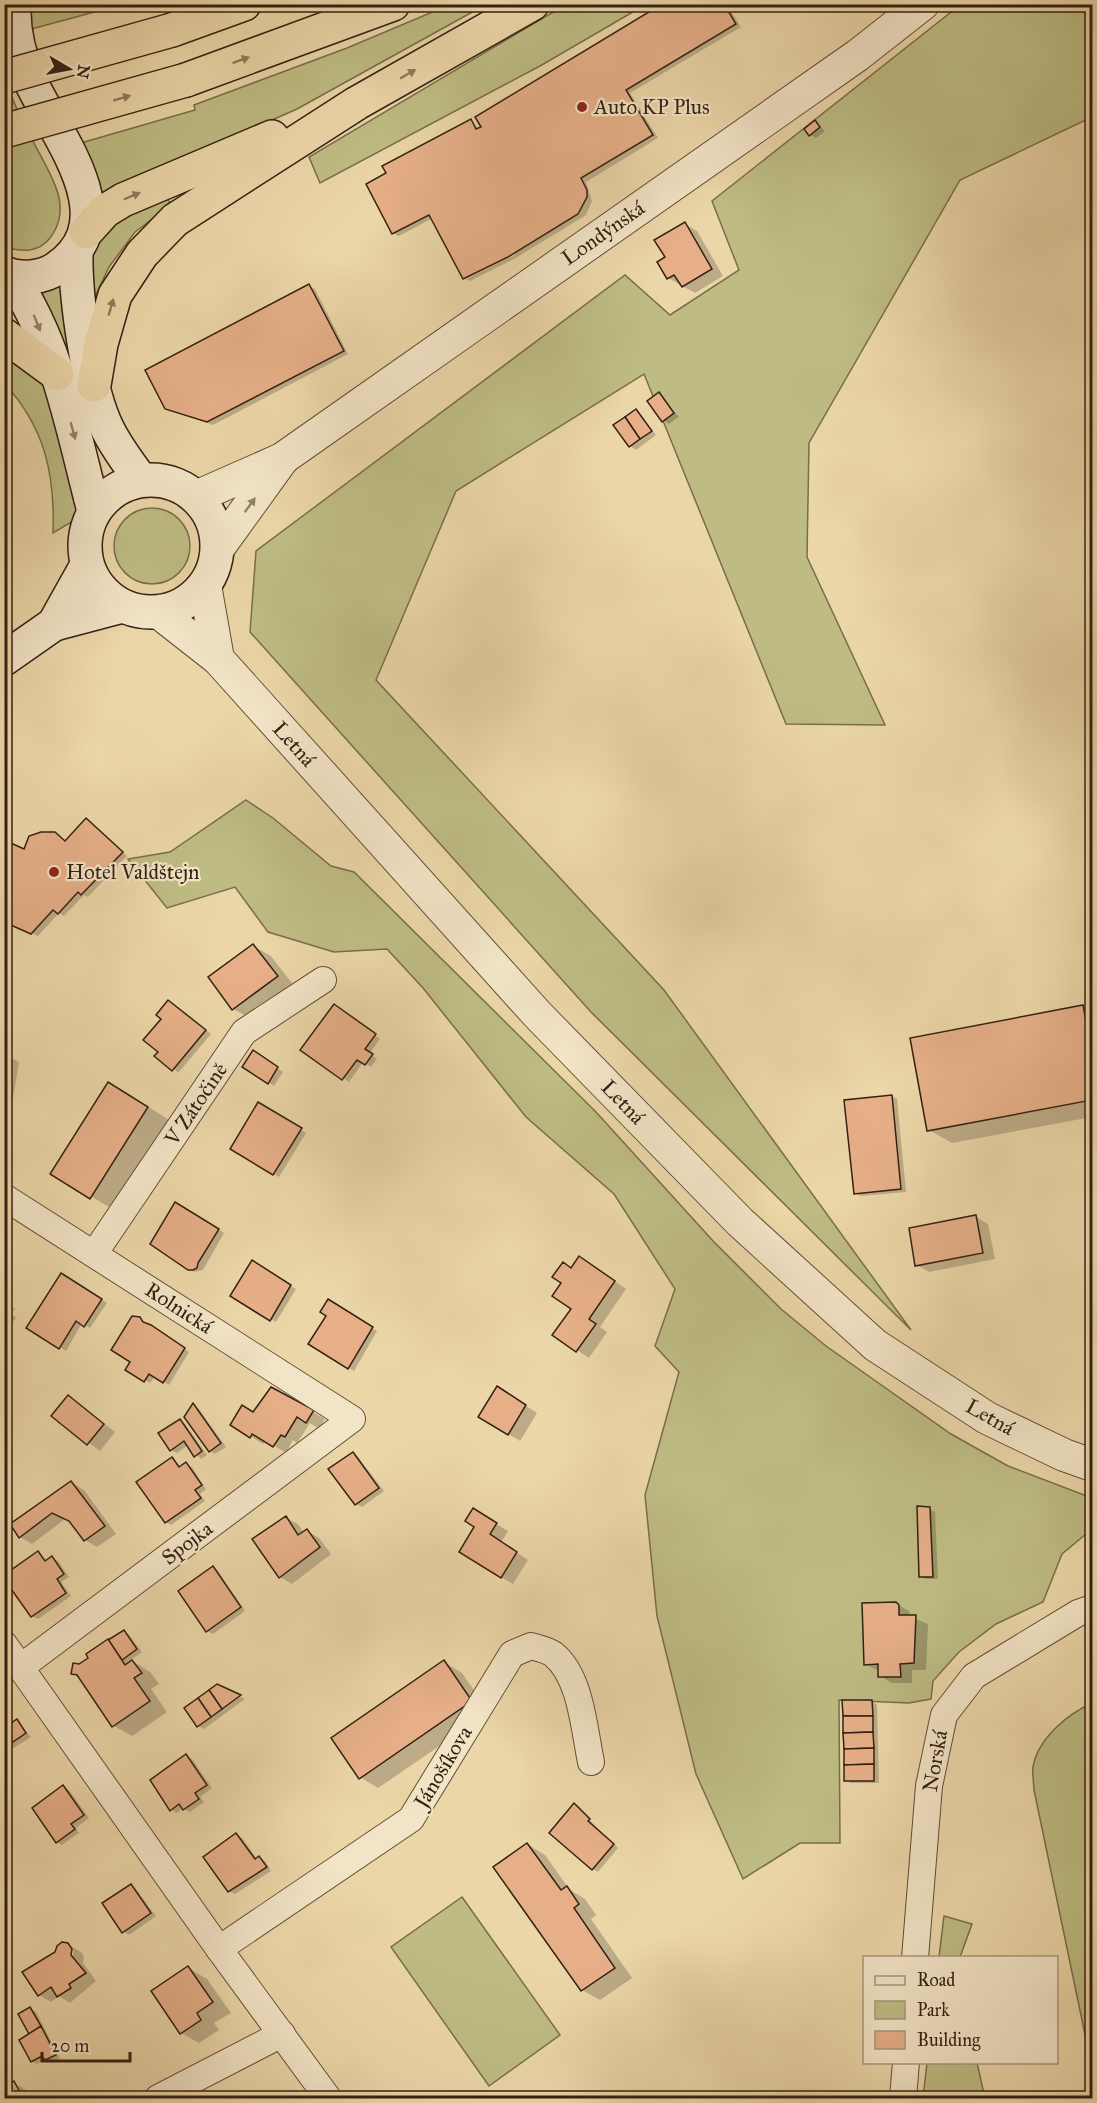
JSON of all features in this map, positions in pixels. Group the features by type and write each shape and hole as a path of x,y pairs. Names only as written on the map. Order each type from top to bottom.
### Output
{"highway":[{"path":"4,77 172,30 244,4"},
{"path":"4,131 186,80 393,4"},
{"path":"94,385 101,344 115,295 142,254 175,220 357,103 532,4"},
{"path":"81,242 105,211 123,200 357,103"},
{"path":"4,335 57,374"}],"main road":[{"path":"14,4 14,27 20,55 31,82 58,130 87,198 89,218 81,242 75,281 94,385 107,428 141,480 123,486 106,497 94,511 84,546 87,565 95,582 107,596 122,606 140,612 158,612 176,607 192,598 205,585"},
{"path":"8,274 31,277 56,269 81,242"},
{"path":"8,274 28,300 57,374 94,511"},
{"name":"Londýnská","path":"141,480 170,483 196,497 208,512 215,531 217,550 213,568 205,585"},
{"path":"54,624 87,565"},
{"path":"4,659 54,624 122,606"}],"street":[{"name":"Londýnská","path":"196,497 282,459 858,55 923,4"},
{"name":"Londýnská","path":"217,550 282,459"},
{"path":"205,585 218,659"},
{"name":"Letná","path":"158,612 218,659 537,1014 740,1222 875,1345 987,1418 1078,1460"},
{"name":"V Zátočině","path":"94,1254 244,1032 323,980"},
{"name":"Rolnická","path":"4,1197 352,1419"},
{"name":"Spojka","path":"21,1666 352,1419"},
{"name":"Norská","path":"915,1956 929,1786 944,1715 974,1676 1078,1613 1092,1608"},
{"path":"4,1644 219,1949 328,2098"},
{"name":"Jánošíkova","path":"219,1949 411,1819 512,1654 531,1646 552,1653 562,1665 574,1687 591,1762"},
{"path":"158,2098 282,2034"},
{"path":"903,2098 906,2064"}],"green space":[{"path":"30,5 120,5 28,30"},
{"path":"449,5 485,5 297,109 101,195 74,145 195,110 194,105 347,48"},
{"path":"565,5 645,5 540,66 320,183 309,157"},
{"path":"960,5 1092,5 1092,117 960,180 809,443 807,557 885,725 786,724 644,374 456,491 376,680 664,990 911,1330 591,1012 250,632 256,551 625,275 670,315 739,270 712,201"},
{"path":"4,74 17,108 52,177 60,201 57,226 50,238 35,249 29,250 5,247"},
{"path":"166,196 171,205 135,232 109,267 92,303 86,300 93,247 127,210"},
{"path":"64,274 76,403 40,285"},
{"path":"4,347 44,384 79,505 73,521 53,533 52,491 45,453 30,418 5,384"},
{"path":"145,508 159,508 173,514 184,525 190,539 187,561 179,573 159,584 145,584 131,578 120,567 114,553 114,539 120,525 131,514"},
{"path":"246,800 273,818 331,866 354,872 596,1112 714,1242 781,1309 826,1346 951,1434 1008,1466 1092,1498 1092,1529 1062,1554 1043,1602 996,1624 959,1652 933,1681 931,1699 909,1703 839,1700 840,1843 800,1843 743,1879 696,1774 657,1616 645,1495 679,1372 655,1346 675,1289 614,1194 526,1117 423,988 387,949 334,952 268,932 235,887 167,908 128,859 170,852"},
{"path":"1092,1703 1092,2068 1034,1790 1033,1767 1041,1746 1055,1728"},
{"path":"462,1897 560,2035 489,2086 391,1947"},
{"path":"944,1916 972,1924 960,1956 939,1956"},
{"path":"927,2064 977,2064 985,2098 923,2098"}],"building":[{"path":"662,4 724,4 736,24 626,90 653,135 581,178 587,190 587,197 578,214 508,257 463,279 429,215 392,234 366,184 386,173 382,166 471,119 476,129 481,127 475,117"},
{"path":"815,120 820,127 809,136 804,129"},
{"path":"685,222 712,269 682,287 674,275 667,279 657,262 665,257 654,240"},
{"path":"309,284 344,351 207,422 165,409 145,370"},
{"path":"659,392 674,413 662,422 647,401"},
{"path":"636,409 652,431 640,439 625,417"},
{"path":"625,417 640,439 629,447 613,425"},
{"name":"Hotel Valdštejn","path":"86,818 123,852 81,895 78,892 58,914 53,910 31,934 4,922 4,840 24,849 29,836 41,832 55,832 65,841"},
{"path":"253,944 278,976 232,1010 208,977"},
{"path":"168,1000 206,1030 172,1071 154,1056 158,1052 143,1040 161,1019 156,1015"},
{"path":"334,1004 376,1034 365,1049 373,1054 365,1065 357,1060 342,1080 300,1050"},
{"path":"1083,1005 1092,1054 1092,1100 927,1131 910,1038"},
{"path":"253,1050 278,1067 268,1084 242,1067"},
{"path":"108,1082 148,1107 90,1199 50,1174"},
{"path":"892,1095 901,1189 854,1194 844,1100"},
{"path":"258,1102 302,1128 273,1175 230,1149"},
{"path":"175,1202 219,1229 197,1268 193,1270 188,1270 150,1244"},
{"path":"976,1215 983,1253 915,1266 909,1228"},
{"path":"579,1256 615,1281 589,1319 596,1324 576,1352 552,1335 571,1309 552,1296 561,1283 552,1277 563,1262 571,1268"},
{"path":"252,1260 291,1285 270,1321 230,1296"},
{"path":"61,1273 102,1299 84,1327 76,1321 59,1349 26,1328"},
{"path":"328,1299 373,1327 348,1369 308,1344 326,1316 320,1312"},
{"path":"132,1316 140,1317 143,1322 185,1348 163,1383 149,1374 144,1382 125,1370 130,1362 111,1350"},
{"path":"497,1386 526,1405 508,1435 478,1417"},
{"path":"271,1387 314,1410 306,1423 297,1417 285,1437 281,1435 273,1447 252,1434 250,1438 230,1425 242,1405 253,1412"},
{"path":"68,1395 104,1424 87,1445 51,1416"},
{"path":"193,1403 221,1443 209,1452 184,1417"},
{"path":"180,1419 202,1451 194,1457 184,1441 170,1451 158,1433"},
{"path":"353,1452 379,1488 355,1505 328,1469"},
{"path":"172,1457 179,1467 186,1462 202,1485 195,1490 201,1498 165,1523 136,1482"},
{"path":"71,1481 105,1526 84,1541 69,1521 52,1513 19,1538 10,1524"},
{"path":"917,1506 930,1507 933,1577 919,1577"},
{"path":"473,1508 497,1523 490,1534 517,1552 501,1578 459,1552 474,1527 465,1521"},
{"path":"286,1516 298,1535 307,1529 320,1547 279,1578 252,1539"},
{"path":"38,1551 45,1561 52,1556 64,1574 57,1579 66,1593 31,1617 4,1579 4,1575"},
{"path":"213,1566 241,1607 206,1632 178,1591"},
{"path":"896,1602 899,1605 899,1615 916,1615 914,1663 900,1664 901,1677 878,1677 878,1664 864,1665 862,1603"},
{"path":"124,1630 137,1649 122,1660 108,1640"},
{"path":"108,1639 125,1665 132,1660 142,1673 134,1678 150,1701 112,1727 77,1675 71,1674 73,1663 79,1664 88,1658 86,1654"},
{"path":"444,1660 472,1701 359,1779 331,1738"},
{"path":"217,1684 241,1695 222,1709 209,1690"},
{"path":"209,1690 222,1709 211,1717 198,1698"},
{"path":"198,1698 211,1717 197,1727 184,1708"},
{"path":"842,1700 872,1700 873,1716 843,1716"},
{"path":"843,1716 873,1716 873,1732 843,1733"},
{"path":"17,1719 26,1733 4,1748 4,1728"},
{"path":"873,1732 874,1748 844,1749 843,1733"},
{"path":"874,1748 874,1764 844,1765 844,1749"},
{"path":"186,1754 207,1785 195,1793 199,1799 183,1810 179,1804 170,1811 150,1780"},
{"path":"874,1764 874,1781 844,1781 844,1765"},
{"path":"63,1785 84,1815 71,1824 75,1829 56,1843 32,1808"},
{"path":"574,1803 590,1819 588,1821 614,1844 592,1870 549,1833"},
{"path":"236,1833 255,1859 259,1856 267,1867 228,1892 203,1857"},
{"path":"527,1843 561,1890 567,1886 579,1904 574,1908 615,1968 581,1991 493,1867"},
{"path":"131,1884 151,1913 122,1933 102,1903"},
{"path":"62,1942 68,1943 72,1949 71,1955 86,1973 69,1984 71,1988 57,1997 51,1987 38,1996 22,1972 55,1952 57,1946"},
{"path":"188,1966 213,2002 197,2013 201,2020 180,2034 151,1991"},
{"path":"30,2007 41,2026 29,2034 18,2014"},
{"path":"41,2026 56,2055 45,2060 42,2056 31,2062 19,2040"},
{"path":"14,2081 23,2098 4,2098 4,2083 6,2086"}],"place":[{"name":"Auto KP Plus","path":"582,107"},
{"name":"Hotel Valdštejn","path":"54,872"}]}
